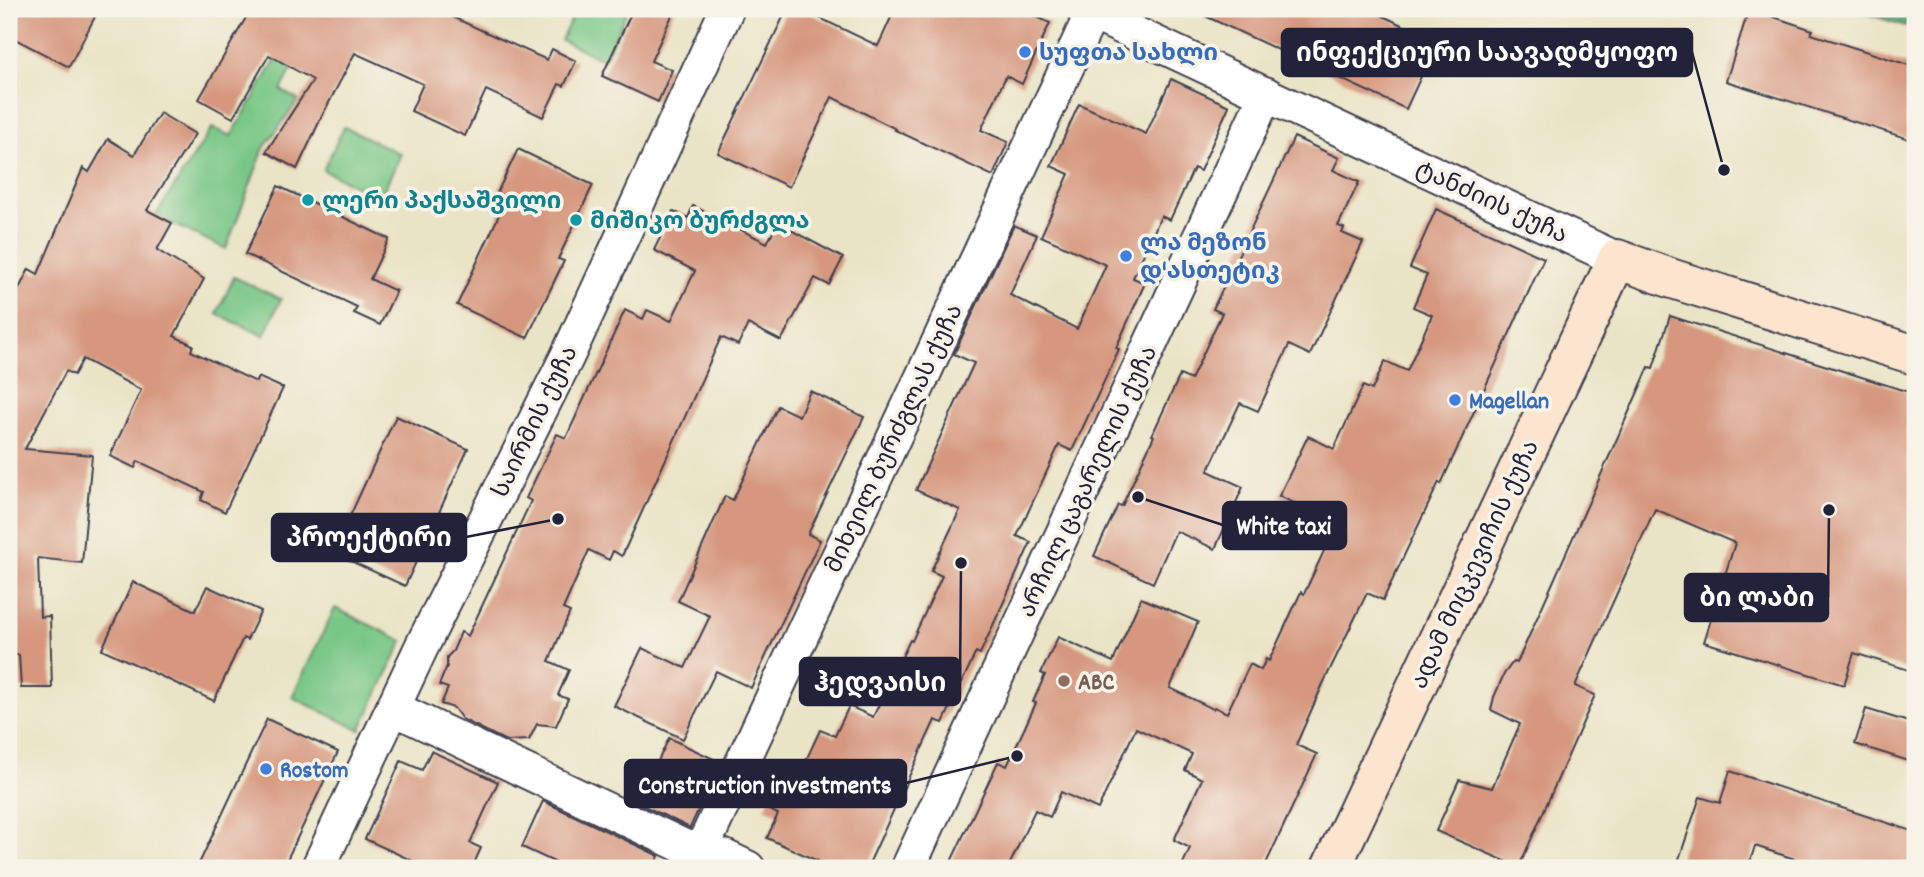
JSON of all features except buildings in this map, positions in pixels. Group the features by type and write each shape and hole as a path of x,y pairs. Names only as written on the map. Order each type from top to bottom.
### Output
{"main road":[{"name":"ტანძიის ქუჩა","path":"1617,259 1672,279 1915,355"},
{"name":"ადამ მიცკევიჩის ქუჩა","path":"1331,868 1617,259"}],"street":[{"name":"საირმის ქუჩა","path":"318,868 421,648 567,357 727,9"},
{"name":"ტანძიის ქუჩა","path":"1089,10 1617,259"},
{"name":"მიხეილ ბურძგლას ქუჩა","path":"696,859 1089,10"},
{"name":"არჩილ ცაგარელის ქუჩა","path":"908,868 1266,94"},
{"path":"393,708 683,846 696,859 723,856 748,868"}],"green space":[{"path":"306,9 324,9 281,90 298,100 264,148 226,249 171,223 99,334 115,279 212,128 231,136"},
{"path":"576,9 628,9 604,60 561,40"},
{"path":"1851,9 1915,9 1915,29"},
{"path":"344,127 401,154 380,198 323,170"},
{"path":"234,277 281,299 264,336 217,314"},
{"path":"335,608 403,641 360,730 292,697"}],"place":[{"name":"სუფთა სახლი","path":"1025,52"},
{"name":"ინფექციური საავადმყოფო","path":"1724,170"},
{"name":"ლერი პაქსაშვილი","path":"308,200"},
{"name":"მიშიკო ბურძგლა","path":"576,220"},
{"name":"ლა მეზონ დ'ასთეტიკ","path":"1126,256"},
{"name":"Magellan","path":"1455,400"},
{"name":"White taxi","path":"1138,497"},
{"name":"ბი ლაბი","path":"1829,510"},
{"name":"პროექტირი","path":"558,519"},
{"name":"ჰედვაისი","path":"961,563"},
{"name":"ABC","path":"1064,681"},
{"name":"Construction investments","path":"1017,756"},
{"name":"Rostom","path":"266,769"}]}
